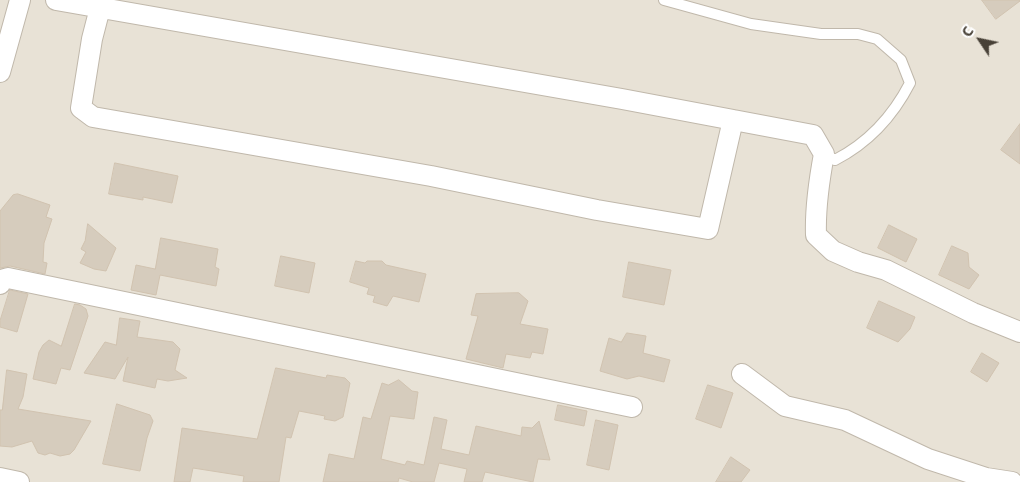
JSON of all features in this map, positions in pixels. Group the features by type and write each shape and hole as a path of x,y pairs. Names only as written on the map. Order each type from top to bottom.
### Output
{"street":[{"path":"0,72 20,0"},
{"path":"56,0 812,135 824,154 819,182 816,235 833,251 858,262 886,270 973,313 1020,332"},
{"path":"100,8 92,39 81,108 93,117 431,176 597,210 708,228 733,120"},
{"path":"0,284 1,280 8,278 632,407"},
{"path":"742,374 785,406 845,420 928,459 986,478 1012,482"},
{"path":"0,478 18,482"}],"lane":[{"path":"664,0 751,24 821,34 858,34 877,40 901,60 910,83 901,101 886,120 851,151 835,160 824,154"}],"shaded area":[{"path":"0,0 1020,0 1020,482 0,482"}],"building":[{"path":"982,0 1020,0 1020,1 996,19"},
{"path":"1020,124 1020,164 1001,150"},
{"path":"115,163 178,176 172,203 143,197 143,200 109,194"},
{"path":"18,194 50,205 46,217 52,219 44,243 43,262 47,263 45,274 10,266 0,268 0,211 13,195"},
{"path":"88,224 116,248 106,271 94,269 80,263 86,252 81,249 85,241"},
{"path":"889,225 917,239 906,262 878,248"},
{"path":"161,238 218,249 215,267 219,269 216,286 160,275 156,295 131,290 136,265 155,269"},
{"path":"952,246 968,253 969,267 979,275 969,289 939,275"},
{"path":"281,256 315,263 309,293 275,286"},
{"path":"356,261 365,263 367,261 382,261 386,265 426,274 419,302 393,296 387,306 373,302 375,296 367,294 369,288 350,282"},
{"path":"629,262 671,270 664,305 623,297"},
{"path":"10,290 28,294 17,332 0,327 0,321"},
{"path":"519,293 528,301 520,324 548,329 543,354 532,352 530,358 506,354 503,368 466,359 478,316 471,315 476,294"},
{"path":"879,301 915,317 910,329 898,342 867,328"},
{"path":"75,304 86,309 88,316 70,370 61,368 56,384 33,379 39,352 43,345 49,340 61,346"},
{"path":"120,318 140,321 137,337 173,342 180,349 175,370 187,378 168,381 157,379 155,388 123,381 128,357 115,379 84,373 105,342 116,345"},
{"path":"627,333 646,336 643,353 670,360 664,382 639,376 627,379 600,371 609,338 621,342"},
{"path":"982,353 999,363 987,382 971,372"},
{"path":"276,368 326,378 327,375 345,378 350,383 343,417 335,421 324,419 325,416 299,411 291,438 286,437 279,482 243,482 244,476 193,468 190,482 174,482 182,428 257,439"},
{"path":"7,370 27,374 23,397 18,409 91,421 70,454 60,456 50,453 45,455 38,453 32,441 12,447 0,446 0,410 2,410"},
{"path":"399,380 412,391 418,392 414,419 390,416 381,459 405,465 407,461 424,465 434,417 447,420 441,449 469,455 476,426 521,436 522,427 532,428 539,421 550,460 538,459 533,482 485,472 482,482 464,482 467,469 439,463 434,482 413,482 399,478 398,482 323,482 329,454 354,459 363,417 371,419 382,383 388,385"},
{"path":"708,385 733,393 721,428 696,419"},
{"path":"117,404 150,415 153,421 147,438 140,471 103,464"},
{"path":"558,405 587,411 584,426 555,420"},
{"path":"596,420 618,425 609,470 587,465"},
{"path":"731,457 750,470 741,482 716,482"}]}
